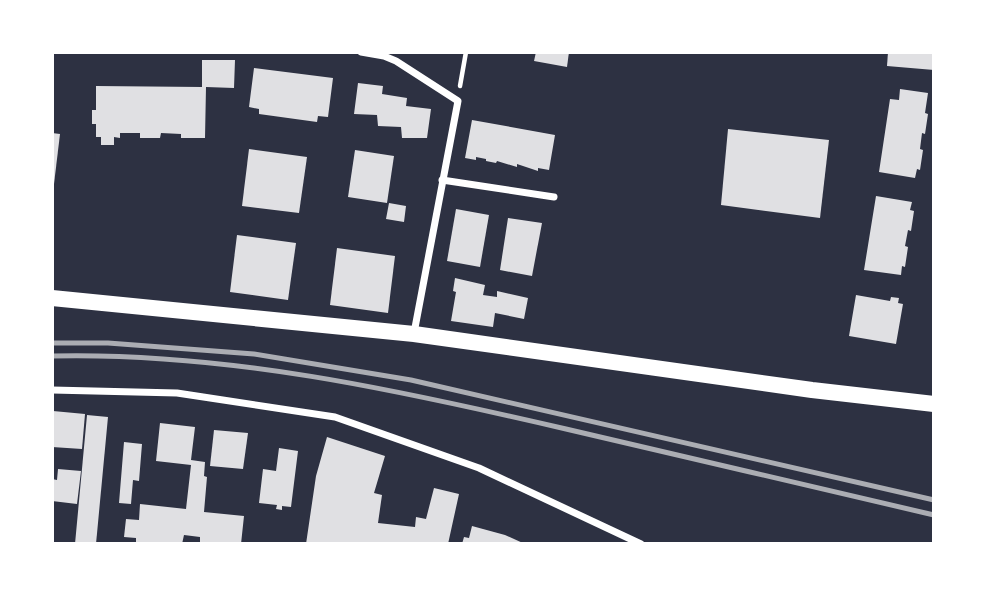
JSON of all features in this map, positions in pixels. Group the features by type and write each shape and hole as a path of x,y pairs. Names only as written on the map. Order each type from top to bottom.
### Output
{"main road":[{"path":"52,298 414,334 812,390 933,404"}],"street":[{"path":"361,52 384,55 396,61 458,101 414,334"},
{"path":"442,180 554,197"},
{"path":"52,390 177,393 335,417 479,468 641,544"}],"path":[{"path":"458,101 466,52"}],"building":[{"path":"536,52 569,52 567,67 534,61"},
{"path":"888,52 934,52 934,70 887,66"},
{"path":"202,60 235,60 234,88 206,87 205,138 181,138 181,134 161,133 160,138 140,138 140,133 120,133 120,138 114,137 114,145 101,145 101,137 96,137 96,124 92,124 92,110 96,110 96,86 202,87"},
{"path":"254,68 333,78 328,117 318,116 317,122 259,114 259,109 249,107"},
{"path":"358,83 383,86 382,94 407,98 406,106 431,109 427,138 402,138 401,127 378,126 377,115 354,114"},
{"path":"900,89 928,93 925,113 928,114 920,149 923,150 920,170 917,169 915,178 879,172 890,99 899,100"},
{"path":"472,120 555,135 549,170 538,168 538,171 517,164 517,167 476,157 476,160 465,158"},
{"path":"728,129 829,140 820,218 721,205"},
{"path":"52,133 60,134 54,184 52,184"},
{"path":"249,149 307,157 299,213 242,206"},
{"path":"355,150 394,156 387,203 348,197"},
{"path":"876,196 912,202 910,210 914,211 911,231 908,230 905,267 902,266 901,275 864,270"},
{"path":"389,203 406,206 404,222 386,219"},
{"path":"456,209 489,215 480,267 447,261"},
{"path":"508,218 542,223 532,276 500,270"},
{"path":"237,235 296,243 288,300 230,292"},
{"path":"337,248 395,256 388,313 330,305"},
{"path":"455,278 485,285 483,295 497,297 497,291 528,298 524,319 495,313 493,327 451,321 456,292 453,291"},
{"path":"856,295 890,301 891,297 899,298 898,303 903,304 896,344 849,336"},
{"path":"53,411 85,414 82,449 52,447"},
{"path":"87,415 108,417 96,544 75,544"},
{"path":"160,423 195,427 191,460 205,462 204,476 207,477 204,512 244,516 241,544 200,544 200,537 184,535 182,544 136,544 136,538 124,537 126,519 139,520 140,504 186,509 191,465 156,461"},
{"path":"214,430 248,433 243,469 210,466"},
{"path":"327,437 385,456 374,493 382,495 378,523 415,527 416,517 426,519 434,488 459,494 448,544 306,544 316,476"},
{"path":"124,442 142,444 139,481 133,480 131,504 119,503"},
{"path":"279,448 298,451 291,507 282,506 282,510 276,509 277,505 259,503 263,469 276,471"},
{"path":"58,469 81,471 77,504 52,501 52,479 57,480"},
{"path":"472,526 525,544 462,544 464,537 469,538"}],"railway":[{"path":"52,343 108,343 254,354 411,380 934,500"},
{"path":"52,356 182,360 311,376 503,415 934,515"}]}
